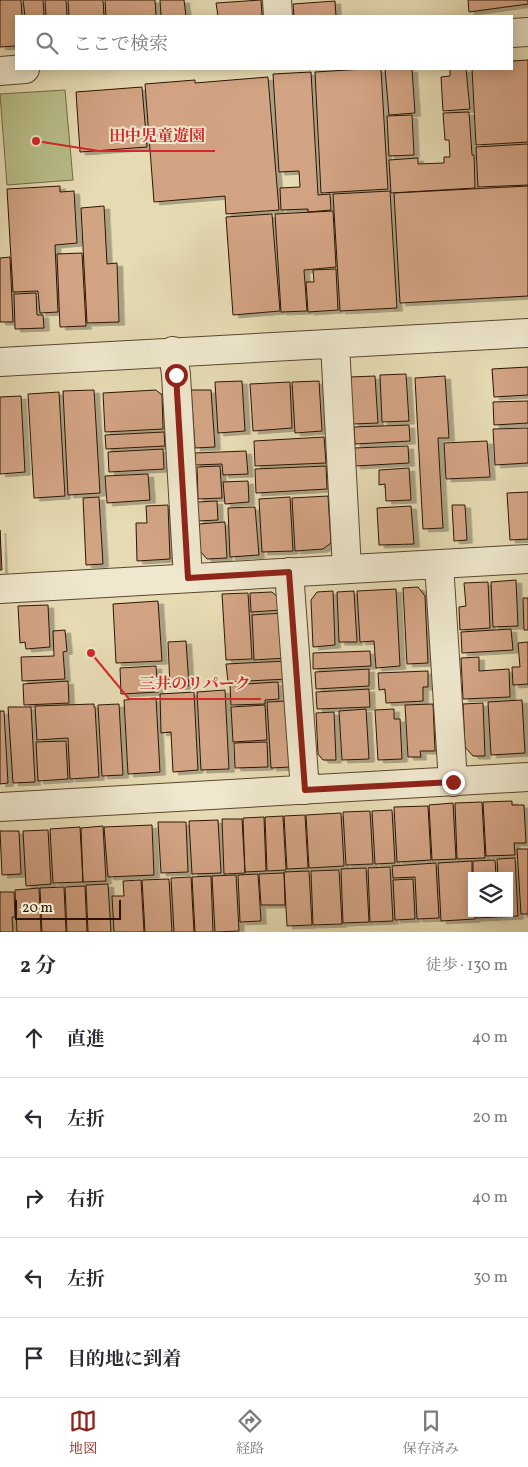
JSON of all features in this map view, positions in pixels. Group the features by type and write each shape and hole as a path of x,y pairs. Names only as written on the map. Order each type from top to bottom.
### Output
{"street":[{"path":"277,0 278,15"},
{"path":"513,33 528,32"},
{"path":"0,71 15,70"},
{"path":"0,362 528,333"},
{"path":"335,344 347,569"},
{"path":"173,351 177,384 188,578"},
{"path":"0,589 528,558"},
{"path":"439,564 453,782"},
{"path":"289,572 305,790"},
{"path":"0,807 528,777"}],"green space":[{"path":"65,90 73,180 7,185 0,94"}],"building":[{"path":"0,0 21,0 22,15 15,15 15,46 0,47"},
{"path":"23,0 43,0 44,15 25,15"},
{"path":"45,0 66,0 67,15 46,15"},
{"path":"68,0 103,0 104,15 69,15"},
{"path":"105,0 155,0 156,15 106,15"},
{"path":"160,0 184,0 186,15 161,15"},
{"path":"261,0 262,15 218,15 216,3"},
{"path":"468,0 528,0 528,4 469,12"},
{"path":"335,1 336,15 294,15 293,4"},
{"path":"528,60 528,142 476,145 472,70 513,70 513,61"},
{"path":"381,70 388,189 321,193 315,72"},
{"path":"385,70 412,70 415,113 389,115"},
{"path":"450,70 466,70 470,109 443,111 441,77 450,76"},
{"path":"311,72 318,195 330,194 331,210 308,212 308,209 281,210 280,188 300,187 299,171 279,172 273,74"},
{"path":"268,77 279,210 226,214 225,196 154,202 145,84 195,80 195,83"},
{"path":"142,87 147,147 80,152 76,92"},
{"path":"469,112 472,155 474,155 475,188 391,193 389,160 418,158 418,164 444,163 444,157 450,157 449,140 445,140 443,113"},
{"path":"412,115 414,155 389,156 387,116"},
{"path":"528,144 528,185 478,187 476,147"},
{"path":"60,186 60,192 74,191 77,243 55,245 58,312 40,313 38,291 13,292 7,189"},
{"path":"528,186 528,296 400,303 394,193"},
{"path":"390,191 397,308 340,311 333,194"},
{"path":"104,206 107,264 117,263 119,322 87,323 81,208"},
{"path":"333,211 336,267 304,270 307,311 281,312 275,214"},
{"path":"272,214 280,311 233,315 226,217"},
{"path":"82,253 86,326 60,327 57,254"},
{"path":"10,257 13,322 0,322 0,258"},
{"path":"336,269 338,310 308,312 306,282 314,282 313,270"},
{"path":"36,293 37,315 43,315 44,328 15,329 14,294"},
{"path":"528,367 528,395 494,397 492,369"},
{"path":"406,374 409,421 382,422 380,375"},
{"path":"375,376 378,423 353,424 350,377"},
{"path":"445,376 449,438 438,438 443,528 423,529 415,378"},
{"path":"242,381 245,431 218,433 215,382"},
{"path":"319,381 322,431 295,433 292,382"},
{"path":"290,382 292,428 253,431 250,384"},
{"path":"94,390 100,493 68,495 63,391"},
{"path":"156,390 162,395 163,429 105,432 103,393"},
{"path":"191,390 211,390 215,447 195,448"},
{"path":"59,392 65,496 34,498 28,394"},
{"path":"21,396 25,472 0,474 0,397"},
{"path":"528,401 528,423 494,425 493,402"},
{"path":"409,425 410,441 355,444 354,427"},
{"path":"528,428 528,463 495,465 493,429"},
{"path":"164,432 165,446 106,449 105,435"},
{"path":"324,437 326,463 255,466 254,441"},
{"path":"487,441 490,477 446,479 444,443"},
{"path":"408,446 409,463 355,466 354,448"},
{"path":"163,449 164,469 109,472 108,452"},
{"path":"246,451 248,474 223,475 222,464 195,465 195,453"},
{"path":"220,466 222,498 198,499 197,467"},
{"path":"326,466 327,489 256,493 255,469"},
{"path":"409,468 411,500 386,501 385,484 379,485 379,470"},
{"path":"148,474 150,500 107,503 105,476"},
{"path":"248,481 249,502 225,504 223,482"},
{"path":"528,492 528,539 510,540 507,493"},
{"path":"328,496 331,543 323,549 295,551 292,498"},
{"path":"99,497 103,564 86,565 83,498"},
{"path":"290,497 293,551 262,552 259,499"},
{"path":"217,501 218,520 198,521 197,502"},
{"path":"168,505 170,559 137,561 136,523 147,523 146,506"},
{"path":"452,505 465,505 467,540 454,541"},
{"path":"411,506 414,544 379,545 377,508"},
{"path":"255,507 259,555 230,557 228,508"},
{"path":"225,522 227,558 207,559 200,551 199,524"},
{"path":"0,530 2,570 0,570"},
{"path":"516,580 518,626 493,627 491,582"},
{"path":"488,582 490,628 460,630 459,607 466,606 464,583"},
{"path":"418,587 425,596 428,663 407,664 403,588"},
{"path":"396,589 400,666 376,668 374,641 360,642 357,591"},
{"path":"333,591 335,645 313,647 311,600 317,592"},
{"path":"354,591 357,642 339,642 337,592"},
{"path":"272,592 282,601 282,610 251,612 250,593"},
{"path":"248,593 252,659 226,660 222,594"},
{"path":"523,598 528,598 528,630 524,630"},
{"path":"158,601 162,661 116,663 113,604"},
{"path":"48,605 50,647 26,649 25,642 20,643 18,606"},
{"path":"284,613 286,658 254,660 252,615"},
{"path":"511,629 513,650 462,653 461,632"},
{"path":"65,630 67,651 63,652 65,679 22,681 21,657 54,656 53,631"},
{"path":"186,641 189,686 170,687 168,642"},
{"path":"528,642 528,684 513,685 512,667 520,667 518,643"},
{"path":"370,651 371,666 313,669 313,653"},
{"path":"479,657 479,671 509,669 510,697 463,699 461,658"},
{"path":"286,661 287,679 228,682 226,664"},
{"path":"156,666 158,692 121,694 120,668"},
{"path":"369,669 369,686 316,689 315,672"},
{"path":"428,671 428,687 423,687 423,701 386,703 385,689 379,690 378,673"},
{"path":"68,681 69,703 24,705 23,684"},
{"path":"278,682 279,699 265,700 265,704 231,705 230,685"},
{"path":"369,689 370,707 317,709 316,692"},
{"path":"225,690 229,769 201,770 197,692"},
{"path":"194,692 198,770 173,772 171,732 161,733 160,694"},
{"path":"156,698 160,772 128,774 124,700"},
{"path":"522,700 525,753 491,755 488,702"},
{"path":"287,701 290,767 271,768 267,702"},
{"path":"483,703 485,756 473,756 465,747 463,704"},
{"path":"94,704 99,777 70,779 68,738 37,740 35,706"},
{"path":"119,704 123,775 102,776 98,705"},
{"path":"433,704 435,751 420,751 421,757 408,757 405,705"},
{"path":"265,705 267,740 233,742 231,707"},
{"path":"8,707 31,707 35,782 13,783"},
{"path":"366,709 369,759 342,760 339,711"},
{"path":"394,709 394,719 400,719 402,759 378,760 375,710"},
{"path":"0,711 4,711 8,783 0,784"},
{"path":"334,712 336,760 323,760 318,754 316,713"},
{"path":"66,741 68,779 38,781 36,742"},
{"path":"267,742 268,767 235,768 234,743"},
{"path":"512,801 512,805 524,805 526,843 514,843 515,855 486,856 483,802"},
{"path":"482,802 485,858 457,859 455,803"},
{"path":"453,803 456,859 432,860 429,805"},
{"path":"428,806 431,860 397,862 394,807"},
{"path":"392,810 395,863 375,864 372,811"},
{"path":"370,811 373,864 346,865 343,812"},
{"path":"341,813 344,866 309,868 306,815"},
{"path":"305,815 308,868 287,869 284,816"},
{"path":"283,816 286,870 267,871 265,817"},
{"path":"264,817 266,871 245,872 243,818"},
{"path":"222,819 242,819 245,873 224,874"},
{"path":"218,820 221,873 192,874 189,821"},
{"path":"158,822 186,822 188,872 161,873"},
{"path":"152,825 154,875 108,877 104,827"},
{"path":"103,826 106,881 83,882 81,828"},
{"path":"80,827 83,882 53,883 50,829"},
{"path":"48,830 51,884 26,886 23,831"},
{"path":"0,831 19,831 21,874 2,875"},
{"path":"517,849 528,849 528,914 521,914"},
{"path":"515,858 518,916 513,916 513,872 498,872 497,859"},
{"path":"495,860 496,872 473,872 473,861"},
{"path":"472,861 472,872 468,872 468,917 475,917 475,919 441,921 438,863"},
{"path":"436,863 439,918 417,919 415,877 393,878 392,866"},
{"path":"390,867 393,921 370,922 368,868"},
{"path":"366,868 369,922 343,923 341,869"},
{"path":"339,870 342,924 313,925 311,871"},
{"path":"309,871 312,925 287,926 284,872"},
{"path":"284,873 285,905 261,905 259,874"},
{"path":"258,874 261,921 240,922 238,875"},
{"path":"236,875 239,931 215,932 212,876"},
{"path":"211,876 213,932 195,932 192,877"},
{"path":"191,877 194,932 174,932 171,878"},
{"path":"169,879 172,932 145,932 142,880"},
{"path":"413,879 415,919 395,920 393,880"},
{"path":"141,880 144,932 114,932 112,896 124,896 123,881"},
{"path":"108,884 111,932 88,932 86,885"},
{"path":"85,886 87,932 67,932 65,887"},
{"path":"64,887 66,932 42,932 40,888"},
{"path":"39,888 41,932 17,932 15,890"},
{"path":"0,892 14,892 15,917 12,917 13,932 0,932"}],"place":[{"name":"田中児童遊園","path":"36,141"},
{"name":"三井のリパーク","path":"91,653"}],"route":[{"path":"176,375 188,578 289,572 305,790 453,782"}]}
